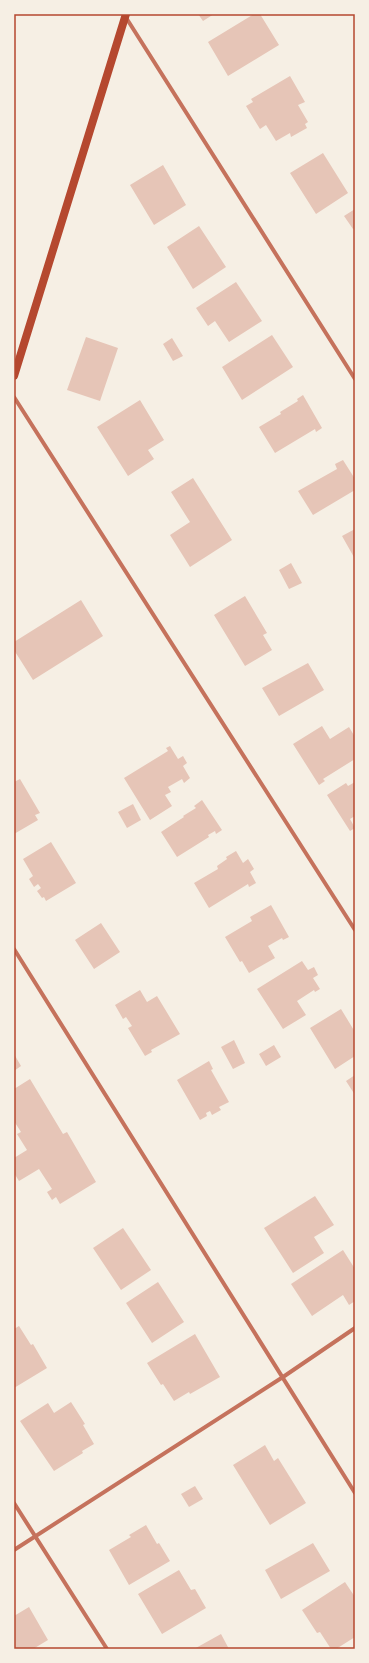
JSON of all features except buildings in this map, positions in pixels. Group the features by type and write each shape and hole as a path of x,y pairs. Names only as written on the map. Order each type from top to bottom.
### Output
{"main road":[{"path":"14,376 126,15"}],"street":[{"path":"126,15 355,379"},
{"path":"14,397 355,930"},
{"path":"14,949 355,1493"},
{"path":"14,1550 283,1377 355,1328"},
{"path":"14,1503 107,1649"}]}
